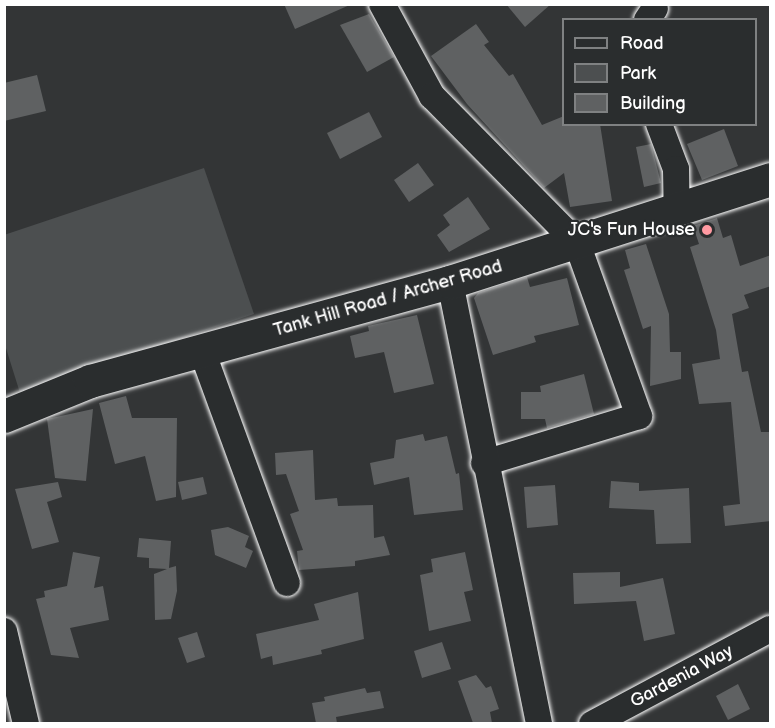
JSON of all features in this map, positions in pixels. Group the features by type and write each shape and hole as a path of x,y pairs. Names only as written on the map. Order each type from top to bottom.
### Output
{"street":[{"path":"382,4 432,96 577,243 639,416 484,464"},
{"path":"660,126 675,168 677,208"},
{"name":"Tank Hill Road / Archer Road","path":"4,416 90,381 450,282 771,179"},
{"path":"450,282 484,464 539,723"},
{"path":"202,351 287,583"},
{"name":"Gardenia Way","path":"592,723 771,629"},
{"path":"4,632 26,723"}],"green space":[{"path":"204,168 254,314 20,393 5,345 4,235"}],"building":[{"path":"284,4 352,4 295,29"},
{"path":"506,4 551,4 525,27"},
{"path":"369,14 394,57 367,72 340,25"},
{"path":"476,24 489,42 484,45 509,76 513,74 542,125 562,117 562,126 600,126 612,201 570,207 564,173 544,188 467,104 431,56"},
{"path":"37,75 46,111 4,121 4,83"},
{"path":"369,112 382,137 340,159 327,133"},
{"path":"724,129 738,166 702,180 687,144"},
{"path":"651,144 661,183 644,187 636,147"},
{"path":"418,163 434,185 409,202 394,180"},
{"path":"468,197 490,229 449,252 437,235 450,225 443,215"},
{"path":"717,218 723,238 731,235 740,266 771,255 771,286 744,295 749,308 732,314 742,372 748,371 761,432 769,432 771,521 725,526 723,506 740,504 731,402 699,404 692,364 720,359 716,330 690,247 699,244 693,226"},
{"path":"646,244 669,314 670,352 681,352 681,379 650,386 651,326 643,329 624,270 630,268 625,250"},
{"path":"527,277 530,287 567,278 579,325 534,336 536,342 493,355 474,298 478,293"},
{"path":"417,315 434,384 394,393 384,352 355,358 350,336 369,331 368,326"},
{"path":"584,374 594,414 547,428 545,419 521,419 521,392 541,392 540,386"},
{"path":"126,396 132,418 177,418 176,497 156,501 145,456 115,464 99,403"},
{"path":"93,409 86,481 55,478 47,419"},
{"path":"423,434 425,441 447,436 456,474 459,473 463,510 414,515 409,477 374,485 370,463 394,458 396,440"},
{"path":"313,450 315,500 337,498 338,506 373,505 374,538 384,536 390,555 355,561 355,566 299,570 297,551 303,550 290,514 299,511 286,474 276,475 275,453"},
{"path":"203,477 207,494 182,500 178,482"},
{"path":"611,481 639,483 639,491 689,488 691,543 656,544 654,510 609,508"},
{"path":"58,482 62,497 47,502 59,542 32,549 15,489"},
{"path":"555,485 558,525 527,528 524,487"},
{"path":"228,527 249,536 245,547 253,551 246,568 215,555 211,530"},
{"path":"139,538 171,541 169,568 176,566 177,591 171,619 155,620 154,574 167,569 149,568 149,558 137,557"},
{"path":"73,552 100,557 94,588 103,586 109,620 70,628 79,658 51,655 36,599 45,597 44,591 67,586"},
{"path":"465,552 473,590 464,592 471,621 429,631 420,575 433,572 431,559"},
{"path":"620,572 620,587 663,578 675,634 644,641 636,601 574,604 573,573"},
{"path":"358,592 364,639 321,650 322,654 273,665 272,656 261,659 256,634 319,620 314,604"},
{"path":"197,632 205,657 187,663 178,638"},
{"path":"442,642 451,669 422,678 414,651"},
{"path":"476,675 486,688 491,686 499,709 490,712 492,723 473,723 458,681"},
{"path":"738,684 750,709 728,720 716,696"},
{"path":"365,688 367,693 380,691 384,708 336,717 337,723 316,723 312,703 325,701 324,697"}],"place":[{"name":"JC's Fun House","path":"707,230"}]}
